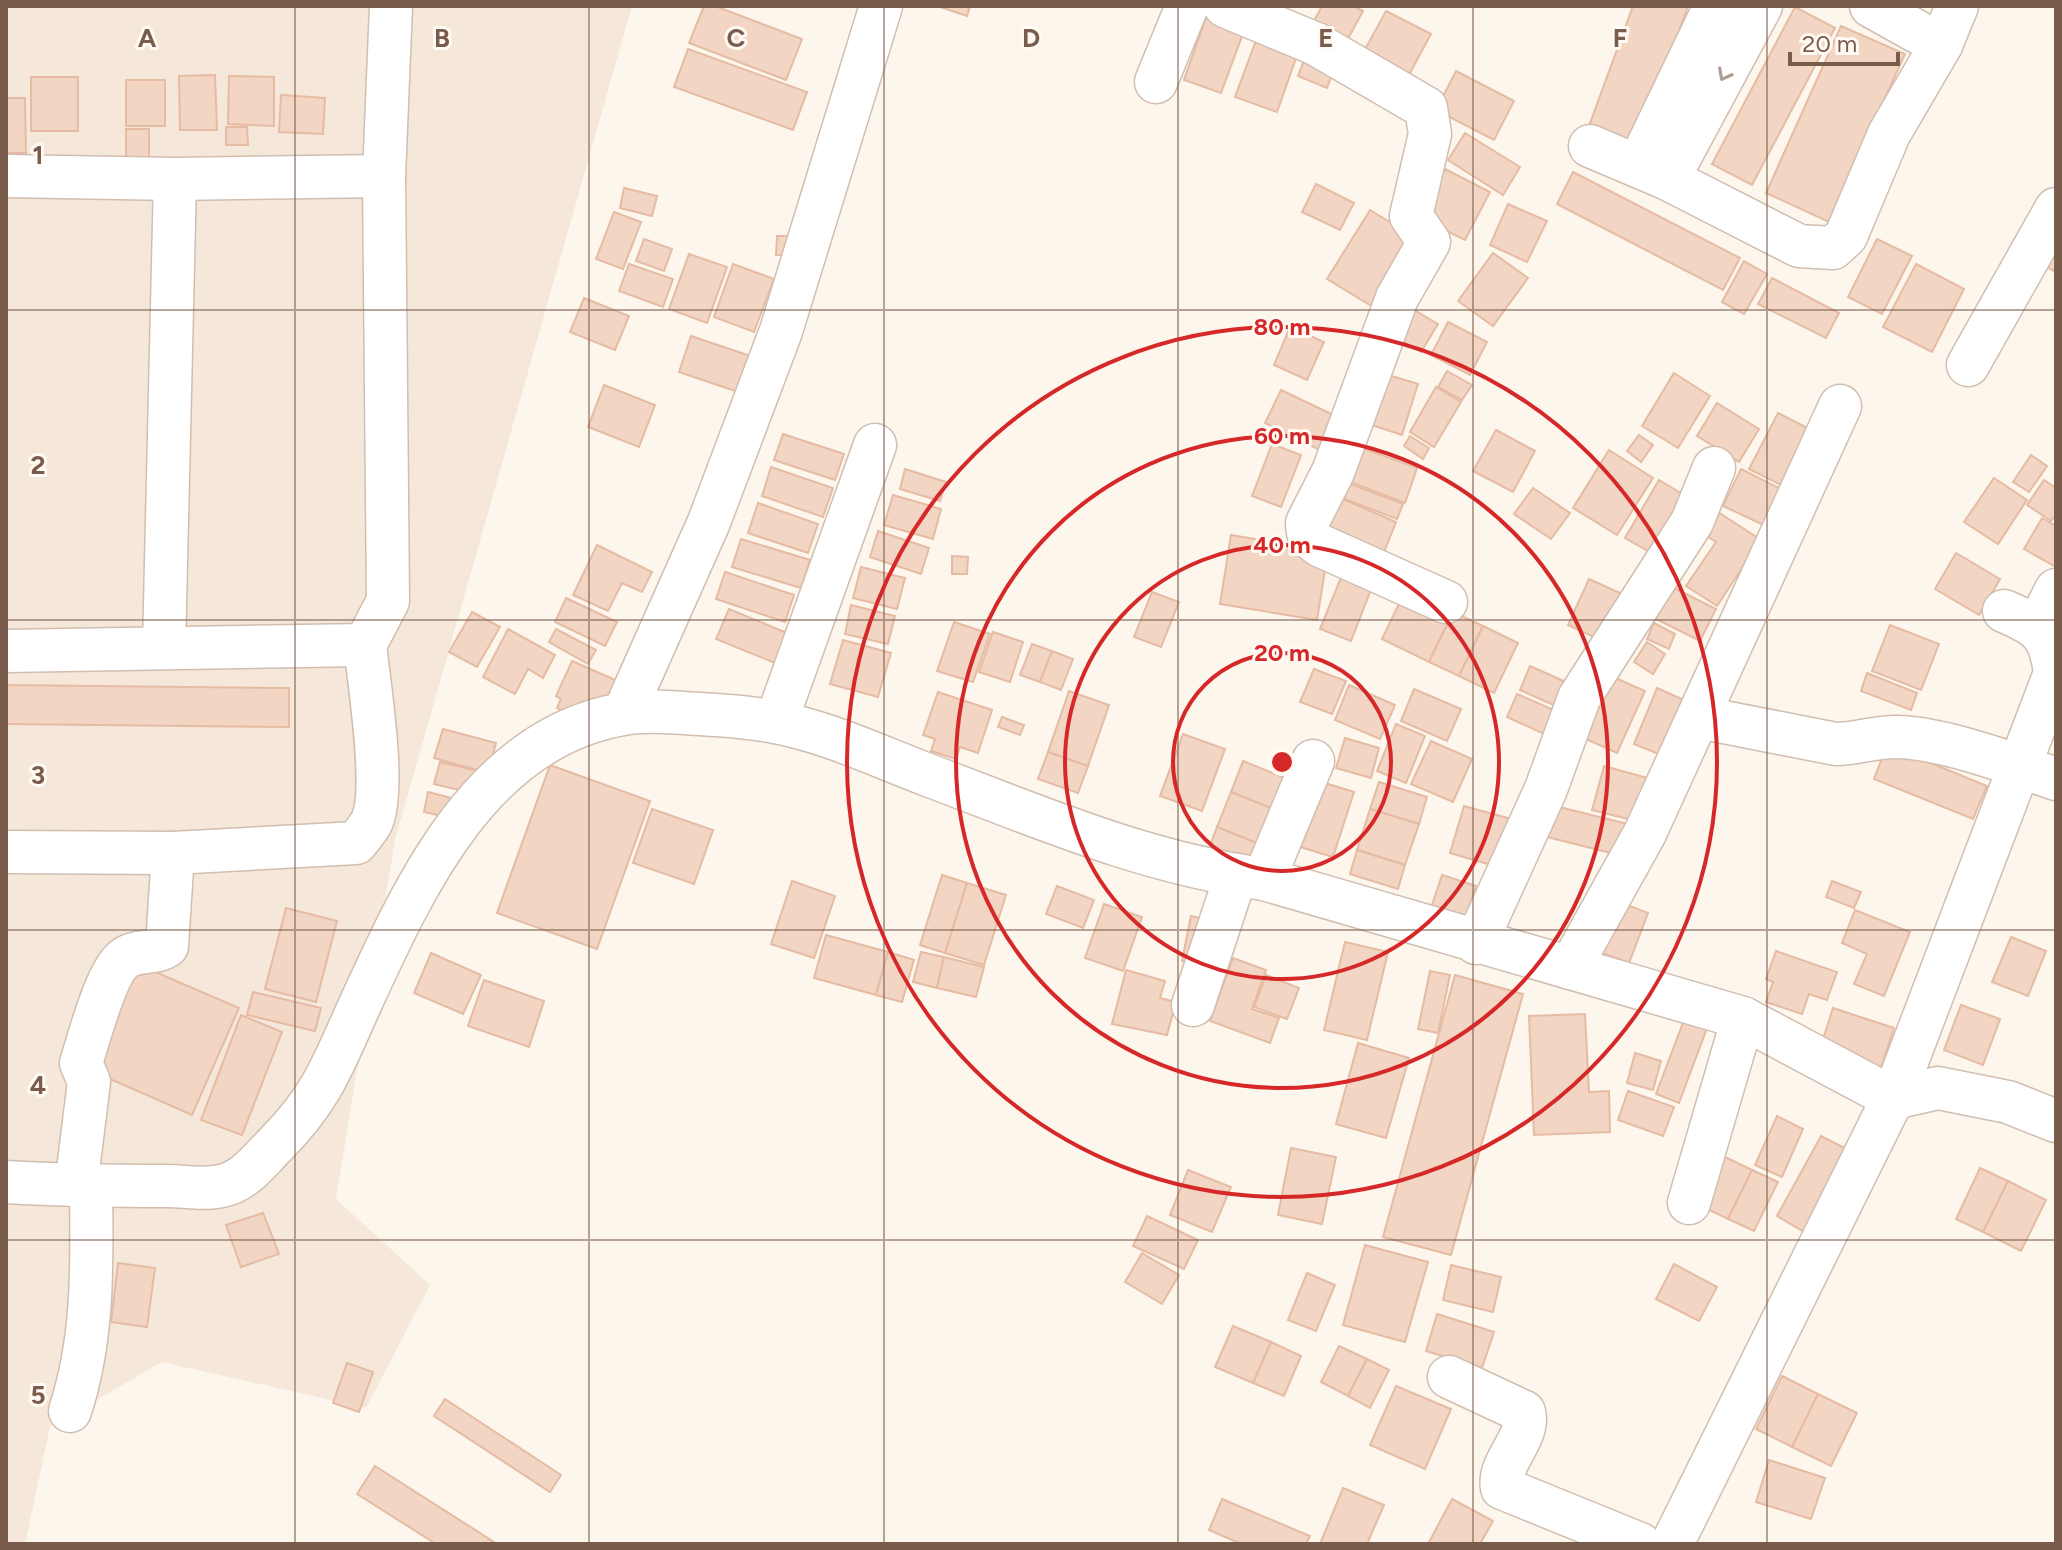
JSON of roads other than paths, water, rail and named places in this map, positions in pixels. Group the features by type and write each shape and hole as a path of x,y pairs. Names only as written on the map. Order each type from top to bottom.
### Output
{"street":[{"path":"6,852 173,853 356,843 372,821 376,789 374,727 365,645 388,601 384,176 391,6"},
{"path":"624,713 709,522 781,331 881,6"},
{"path":"1156,82 1187,6"},
{"path":"1225,6 1316,44 1426,108 1430,134 1411,216 1429,242 1397,298 1333,472 1307,523 1307,531 1309,539 1321,546 1446,602"},
{"path":"1653,173 1715,6"},
{"path":"1653,173 1761,6"},
{"path":"1871,6 1941,45"},
{"path":"1590,146 1653,173 1799,246 1833,248 1846,236 1889,134 1941,45 1957,6"},
{"path":"6,176 175,179 384,176"},
{"path":"164,648 175,179"},
{"path":"1968,365 2056,209"},
{"path":"1570,968 1645,833 1840,406"},
{"path":"776,722 875,445"},
{"path":"1476,943 1546,789 1579,698 1692,522 1714,468"},
{"path":"1672,1544 1893,1098 2039,773 2055,673 2052,651 2033,609"},
{"path":"6,651 365,645"},
{"path":"6,1182 84,1186 222,1186 248,1173 305,1115 333,1070 364,997 434,860 459,820 494,780 530,752 570,729 624,713 703,714 776,722 828,737 1089,836 1215,873 1250,877 1743,1018 1893,1098 1938,1088 2008,1102 2056,1121"},
{"path":"1698,717 1836,744 1860,744 1885,737 1919,739 2039,773"},
{"path":"1193,1005 1250,877 1313,761"},
{"path":"70,1411 84,1370 92,1276 84,1186 89,1082 81,1063 115,967 134,954 159,951 167,946 173,853"},
{"path":"1689,1203 1743,1018"},
{"path":"1449,1377 1524,1412 1526,1423 1502,1477 1502,1488 1640,1544"}]}
